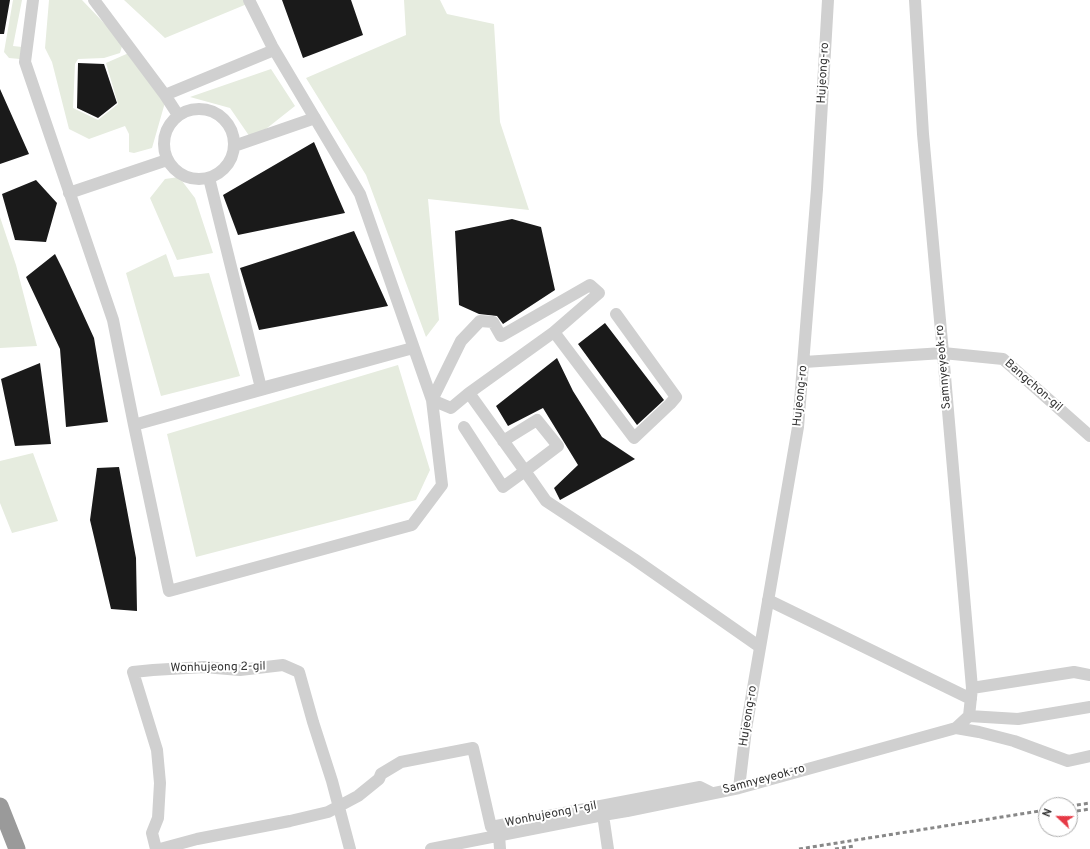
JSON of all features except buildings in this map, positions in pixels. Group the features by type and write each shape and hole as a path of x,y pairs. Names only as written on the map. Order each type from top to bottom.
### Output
{"highway":[{"path":"0,806 17,849"}],"street":[{"path":"33,0 25,62 113,320 169,591 412,525 442,484 432,400 360,194 274,50 248,0"},
{"path":"94,0 178,114"},
{"name":"Hujeong-ro","path":"739,788 746,729 798,427 817,188 828,0"},
{"name":"Samnyeyeok-ro","path":"915,0 923,134 943,353 971,694 969,716 956,728"},
{"path":"165,95 274,50"},
{"path":"200,108 216,112 225,120 231,129 234,146 228,163 220,172 209,178 199,179 180,174 173,168 167,160 164,150 164,135 168,126 178,114 200,108"},
{"path":"234,146 315,118"},
{"path":"69,193 167,160"},
{"path":"209,178 261,388"},
{"path":"590,285 599,293 554,332 451,408 432,400 460,341 480,321 493,322 501,336 590,285"},
{"path":"554,332 634,438 676,397 616,314"},
{"path":"134,425 414,348"},
{"path":"134,425 261,388 414,348"},
{"name":"Bangchon-gil","path":"804,362 943,353 1003,359 1090,436"},
{"path":"470,393 546,501 634,559 760,647"},
{"path":"464,427 503,487 558,446 537,420 504,441"},
{"path":"768,600 971,694 1074,672 1090,675"},
{"name":"Wonhujeong 2-gil","path":"156,849 152,833 158,818 160,783 157,750 133,672 204,667 240,670 283,665 299,672 332,781 350,849"},
{"path":"969,716 1018,719 1090,707"},
{"name":"Samnyeyeok-ro","path":"495,831 627,811 739,788 956,728 1014,741 1068,761 1090,756"},
{"name":"Wonhujeong 1-gil","path":"160,849 197,839 328,812 358,796 379,779 381,774 401,762 473,748 495,831 700,787 712,793"},
{"path":"603,815 608,849"},
{"path":"431,849 495,831 500,849"}],"shaded area":[{"path":"13,0 22,0 13,46 22,47 20,59 9,58 4,52"},
{"path":"49,0 82,0 123,43 120,53 104,58 78,59 75,64 73,108 98,120 118,104 106,63 131,52 166,99 152,148 134,153 129,152 129,134 125,126 89,139 69,129 52,62 45,48"},
{"path":"124,0 245,0 247,4 165,38"},
{"path":"404,0 440,0 447,14 494,24 500,122 529,210 428,199 439,320 426,337 366,175 306,78 406,35"},
{"path":"271,69 295,106 252,140 230,108 190,97"},
{"path":"179,177 195,198 213,253 177,260 150,198 165,179"},
{"path":"0,217 16,265 37,346 0,348"},
{"path":"166,254 174,277 209,273 240,376 161,396 126,273"},
{"path":"398,365 430,470 416,500 196,557 167,434"},
{"path":"33,453 58,521 12,533 0,503 0,461"}],"railway":[{"path":"1078,805 1090,803"},
{"path":"1078,811 1090,809"},
{"path":"799,849 1038,811"},
{"path":"835,849 854,846"}]}
